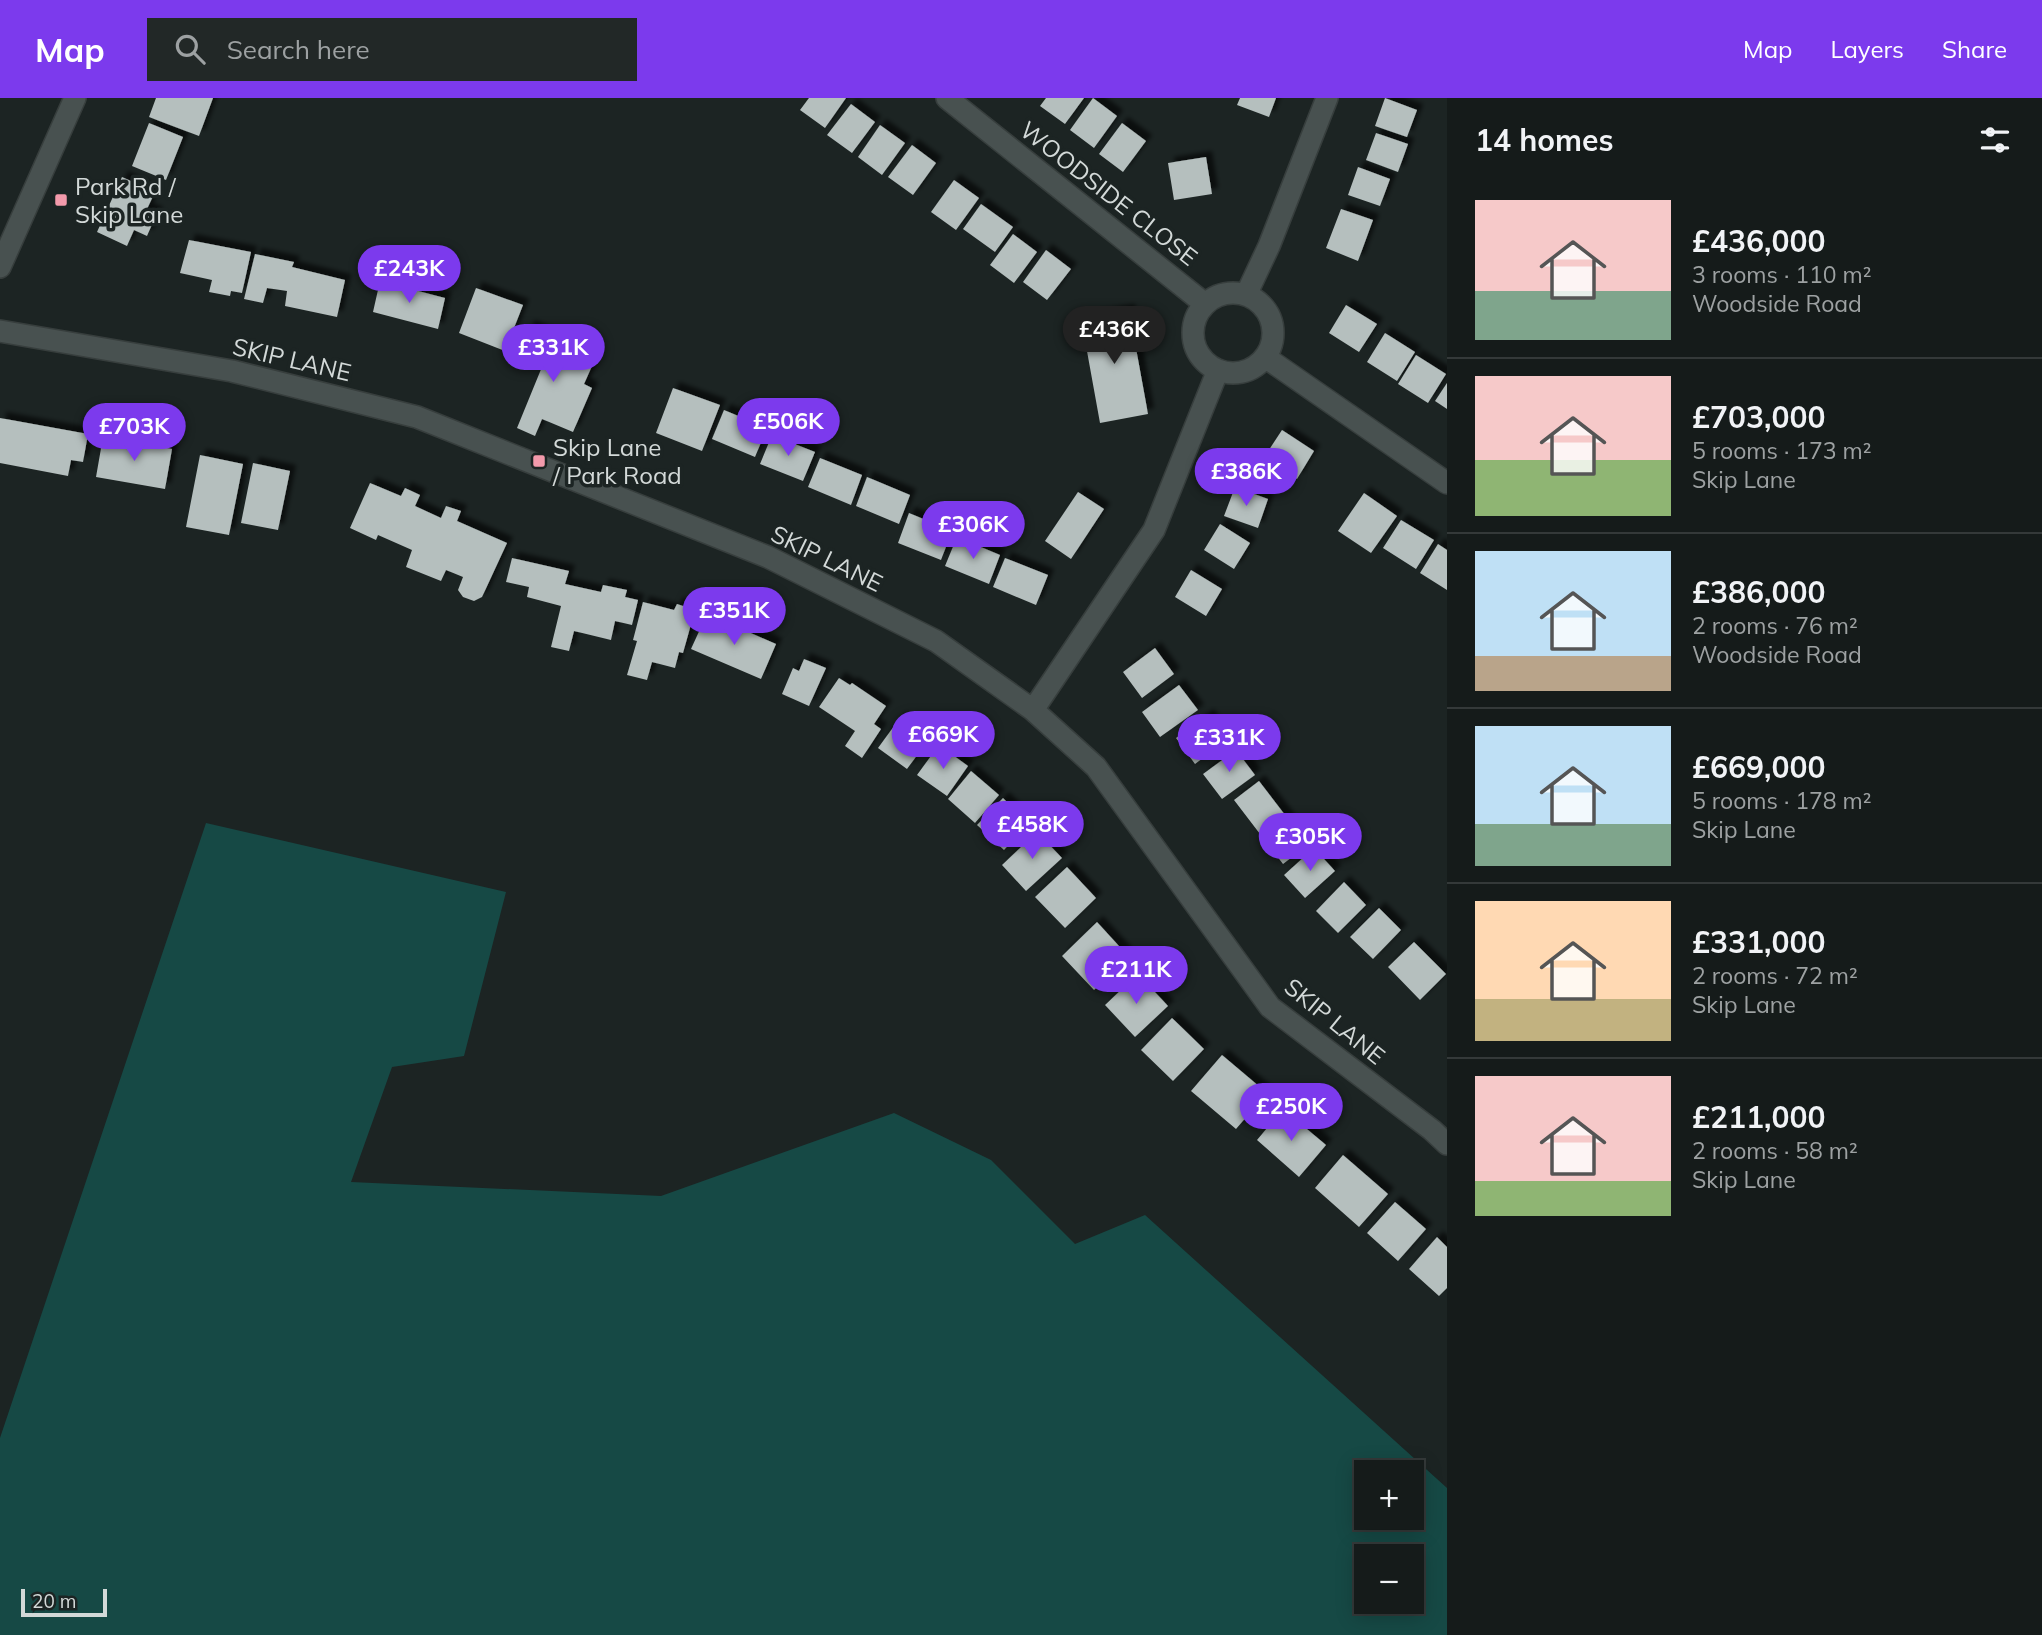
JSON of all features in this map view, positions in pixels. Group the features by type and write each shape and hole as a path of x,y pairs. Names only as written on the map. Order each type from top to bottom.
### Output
{"street":[{"path":"0,267 75,98"},
{"name":"WOODSIDE CLOSE","path":"947,98 1205,303"},
{"path":"1246,295 1269,246 1327,98"},
{"path":"1223,294 1246,295 1261,303 1272,320 1274,334 1265,357 1254,368 1234,373 1218,370 1204,360 1193,335 1196,319 1205,303 1223,294"},
{"name":"SKIP LANE","path":"0,331 232,371 417,416 768,557 936,641 1033,710 1096,767 1269,1007 1447,1144"},
{"path":"1265,357 1447,483"},
{"path":"1033,710 1154,530 1218,370"}],"shaded area":[{"path":"206,823 506,892 464,1056 392,1067 351,1182 661,1196 894,1113 991,1160 1075,1244 1145,1215 1416,1460 1354,1460 1354,1530 1424,1530 1424,1467 1447,1488 1447,1635 0,1635 0,1438"}],"building":[{"path":"156,98 213,98 199,136 149,117"},
{"path":"809,98 846,98 825,128 800,110"},
{"path":"1046,98 1084,98 1065,124 1040,106"},
{"path":"1093,98 1117,116 1094,148 1070,130"},
{"path":"1240,98 1276,98 1269,117 1237,105"},
{"path":"1385,98 1417,110 1407,137 1375,126"},
{"path":"851,104 875,122 852,153 827,135"},
{"path":"149,123 183,137 166,180 132,166"},
{"path":"1122,123 1146,141 1123,172 1099,154"},
{"path":"880,125 905,143 882,175 858,157"},
{"path":"1376,133 1408,144 1398,172 1366,160"},
{"path":"912,145 936,163 913,195 888,177"},
{"path":"1206,157 1212,194 1174,200 1168,163"},
{"path":"1358,167 1390,179 1380,206 1348,195"},
{"path":"122,177 155,192 147,209 157,213 147,236 134,230 127,246 97,232"},
{"path":"954,180 979,198 956,230 931,212"},
{"path":"981,204 1013,227 995,252 963,229"},
{"path":"1341,209 1373,220 1358,261 1326,248"},
{"path":"1013,234 1037,252 1014,283 990,265"},
{"path":"189,240 251,252 242,293 231,291 230,296 209,292 212,280 180,273"},
{"path":"1046,250 1071,269 1047,300 1023,282"},
{"path":"255,254 294,262 292,267 345,280 337,317 285,306 287,291 267,288 263,303 244,299"},
{"path":"380,281 445,298 438,329 373,312"},
{"path":"476,288 523,305 505,351 459,333"},
{"path":"1346,305 1377,324 1359,352 1329,333"},
{"path":"1129,310 1148,414 1100,423 1081,318"},
{"path":"529,326 560,339 555,350 592,366 584,384 592,388 573,432 542,419 535,436 517,428 544,362 537,359 533,368 515,360"},
{"path":"1385,333 1415,352 1397,381 1367,362"},
{"path":"1416,355 1446,374 1428,403 1398,384"},
{"path":"1447,383 1447,409 1435,401"},
{"path":"673,388 720,405 702,451 656,433"},
{"path":"724,410 767,428 755,457 712,439"},
{"path":"0,418 88,434 83,462 71,460 68,476 0,463"},
{"path":"1282,430 1314,451 1297,479 1263,459"},
{"path":"772,435 815,452 803,481 760,464"},
{"path":"103,437 172,449 165,489 96,477"},
{"path":"200,455 243,464 229,535 186,527"},
{"path":"820,458 862,475 851,505 808,487"},
{"path":"253,463 290,471 278,530 241,523"},
{"path":"867,477 910,495 899,524 856,506"},
{"path":"370,483 401,496 405,488 420,495 415,506 441,518 446,506 461,511 457,521 507,543 482,597 474,601 463,597 458,590 463,577 446,570 441,581 406,567 412,550 378,535 376,540 350,528"},
{"path":"1235,487 1268,499 1258,528 1224,516"},
{"path":"1078,492 1104,509 1071,559 1045,541"},
{"path":"1364,493 1397,516 1371,553 1338,531"},
{"path":"909,513 952,531 941,560 898,543"},
{"path":"1401,520 1434,540 1416,569 1383,548"},
{"path":"1220,524 1250,543 1234,569 1204,550"},
{"path":"957,537 1000,555 989,584 945,566"},
{"path":"1438,544 1447,550 1447,590 1420,573"},
{"path":"512,558 569,571 565,584 601,592 603,585 627,590 625,597 638,600 632,625 615,621 611,640 574,631 569,651 551,647 561,606 527,597 529,587 506,582"},
{"path":"1005,558 1048,575 1036,605 993,587"},
{"path":"1191,570 1222,589 1206,616 1175,597"},
{"path":"643,602 674,610 677,604 695,610 683,653 679,652 675,668 652,662 647,680 627,675 637,641 633,640"},
{"path":"707,614 776,644 761,679 691,649"},
{"path":"1155,648 1174,674 1142,698 1123,672"},
{"path":"804,659 826,668 809,706 782,694 793,668 799,671"},
{"path":"839,678 850,685 852,683 886,706 874,724 881,729 862,758 845,746 855,731 819,707"},
{"path":"1179,685 1198,710 1160,737 1142,712"},
{"path":"1208,715 1227,740 1195,764 1176,738"},
{"path":"900,718 929,739 907,769 878,748"},
{"path":"939,745 968,766 947,796 917,775"},
{"path":"1236,750 1255,775 1222,799 1203,774"},
{"path":"971,771 999,795 975,823 948,799"},
{"path":"1259,781 1308,845 1283,864 1234,800"},
{"path":"1003,798 1029,824 1004,850 977,825"},
{"path":"1037,832 1062,858 1026,891 1002,865"},
{"path":"1314,848 1335,871 1305,898 1284,875"},
{"path":"1067,867 1096,898 1065,928 1035,897"},
{"path":"1344,882 1366,905 1338,933 1316,911"},
{"path":"1379,908 1401,930 1373,959 1350,937"},
{"path":"1097,922 1129,957 1094,990 1062,956"},
{"path":"1414,942 1446,974 1420,1000 1388,967"},
{"path":"1138,974 1168,1006 1135,1037 1105,1005"},
{"path":"1172,1018 1204,1049 1173,1081 1141,1050"},
{"path":"1222,1055 1267,1093 1236,1129 1191,1091"},
{"path":"1283,1109 1326,1145 1299,1177 1257,1140"},
{"path":"1343,1155 1388,1194 1359,1227 1315,1188"},
{"path":"1395,1202 1426,1229 1398,1261 1367,1233"},
{"path":"1437,1237 1447,1247 1447,1288 1439,1296 1409,1269"}],"place":[{"name":"Park Rd / Skip Lane","path":"61,200"},
{"name":"Skip Lane / Park Road","path":"539,461"}]}
